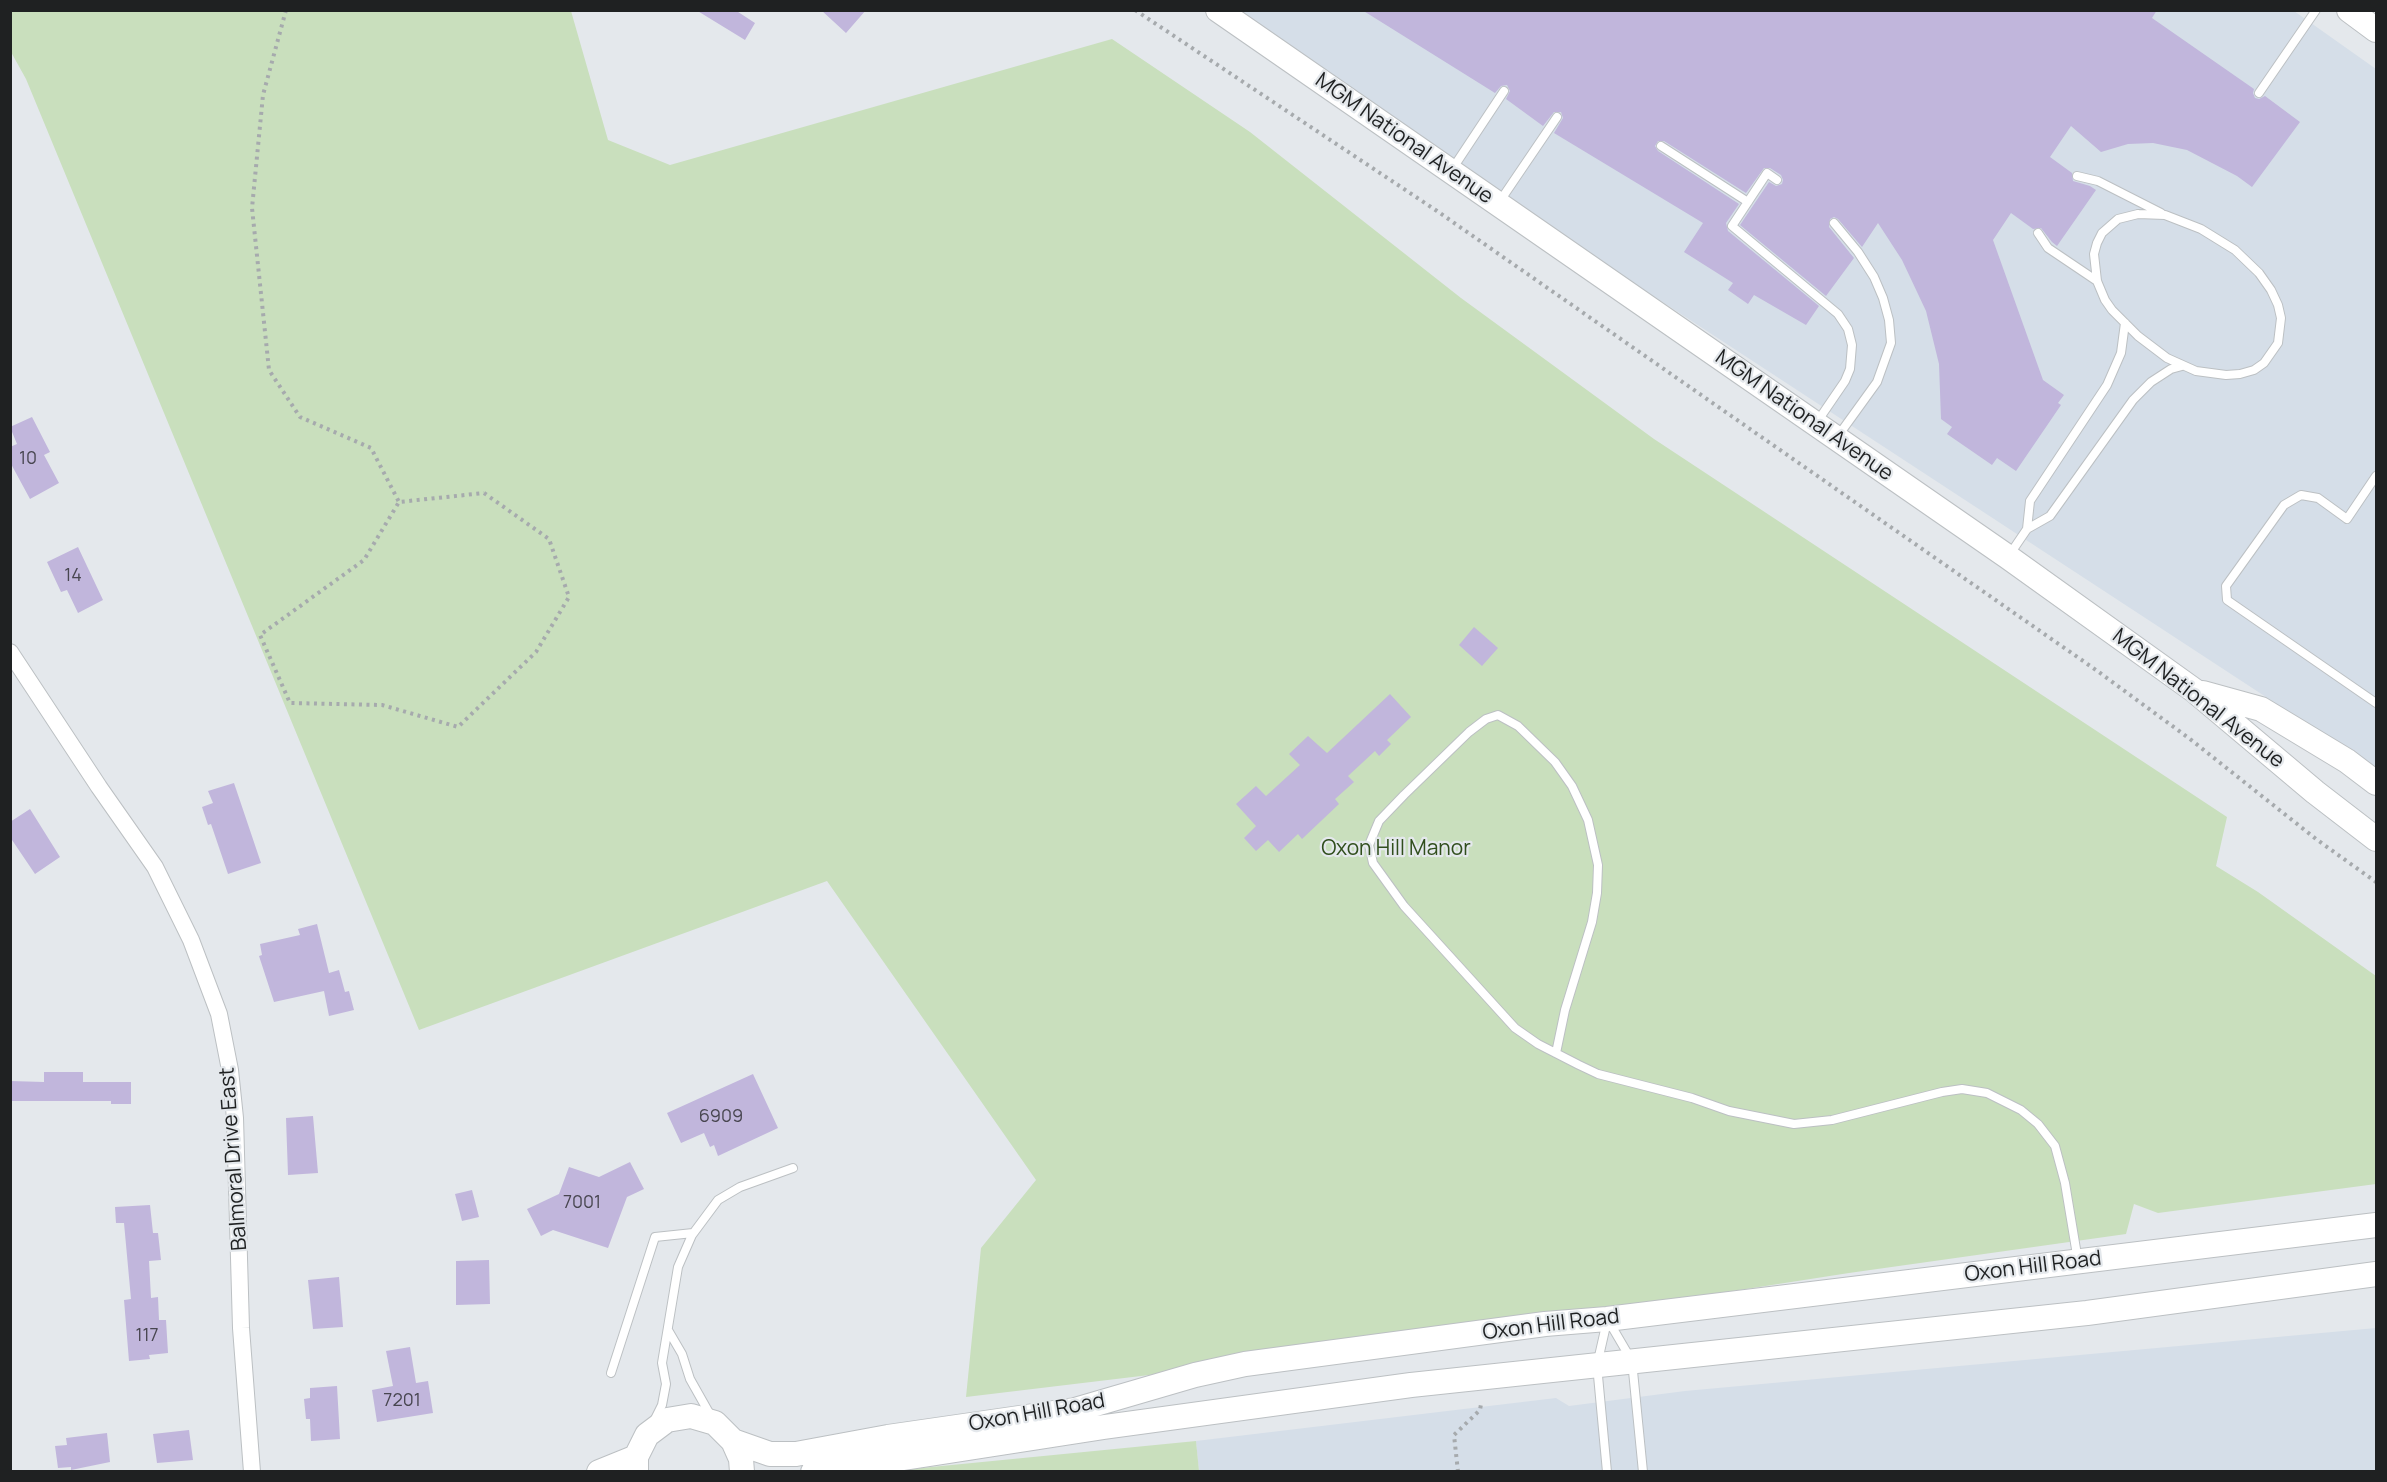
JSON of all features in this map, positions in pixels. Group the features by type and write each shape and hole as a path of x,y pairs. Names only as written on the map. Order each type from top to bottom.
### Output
{"main road":[{"name":"MGM National Avenue","path":"1218,10 2008,557 2195,691 2315,792 2376,839"},
{"path":"2349,10 2376,30"},
{"path":"2195,691 2261,709 2320,743 2376,783"},
{"name":"Oxon Hill Road","path":"734,1441 770,1455 796,1454 888,1437 1075,1410 1195,1375 1245,1364 1545,1324 1607,1319 2376,1225"},
{"name":"Oxon Hill Road","path":"813,1472 893,1458 1202,1413 1411,1385 2087,1313 2376,1274"},
{"path":"599,1472 636,1464 647,1435 667,1420 692,1416 716,1423 734,1441 741,1459 742,1472"}],"street":[{"name":"Balmoral Drive East","path":"10,652 155,867 188,932 219,1014 236,1118 241,1328 252,1472"}],"lane":[{"path":"2259,93 2316,10"},
{"path":"1451,172 1504,91"},
{"path":"1498,204 1557,117"},
{"path":"1661,146 1748,202"},
{"path":"1777,180 1767,173 1732,226 1838,314 1848,329 1852,345 1850,369 1845,381 1816,424"},
{"path":"2077,176 2098,181 2165,215 2201,229 2235,250 2259,273 2278,305 2281,332 2274,351 2264,363 2254,370 2226,375 2210,374 2182,366 2167,358 2138,336 2105,300 2097,281 2094,254 2102,233 2118,219 2128,216 2165,215"},
{"path":"1834,224 1858,252 1874,277 1884,298 1891,343 1877,382 1836,438"},
{"path":"2038,232 2048,248 2097,281"},
{"path":"2027,530 2030,501 2108,385 2121,353 2125,323"},
{"path":"2008,557 2027,530 2050,516 2133,400 2151,382 2171,369 2182,366"},
{"path":"2376,476 2347,519 2318,498 2301,495 2284,505 2226,586 2227,600 2376,703"},
{"path":"1556,1053 1565,1010 1592,922 1598,893 1598,865 1588,820 1572,786 1555,762 1518,726 1498,716 1486,719 1468,732 1398,801 1379,820 1369,845 1373,863 1404,906 1515,1028 1524,1036 1556,1053 1598,1074 1692,1098 1729,1111 1794,1124 1832,1120 1962,1089 1987,1093 2007,1101 2038,1124 2055,1146 2065,1183 2078,1261"},
{"path":"647,1435 662,1405 666,1384 662,1363 678,1267 693,1233 718,1200 740,1186 793,1168"},
{"path":"611,1372 655,1237 693,1233"},
{"path":"1607,1319 1632,1361 1643,1472"},
{"path":"1607,1319 1597,1365 1607,1472"},
{"path":"668,1330 682,1354 690,1379 716,1423"}],"path":[{"path":"286,10 263,95 252,208 269,370 300,417 371,448 399,502"},
{"path":"1135,10 1437,211 2077,657 2190,739 2316,839 2376,882"},
{"path":"484,493 549,539 569,597 536,652 458,727 382,705 290,704 260,634 364,560 399,502 484,493"},
{"path":"1458,1472 1454,1435 1480,1410 1481,1404"}],"shaded area":[{"path":"1218,11 2294,11 2376,69 2376,769"},
{"path":"2376,1328 2376,1471 1199,1472 1196,1441 1556,1398 1569,1406 1685,1391"}],"green space":[{"name":"Oxon Hill Manor","path":"10,11 571,11 608,140 670,165 1112,39 1250,132 1461,298 1654,439 2227,817 2216,866 2258,892 2376,976 2376,1184 2158,1213 2134,1204 2126,1234 1849,1273 1341,1352 966,1397 981,1248 1036,1180 827,881 419,1030 26,79 11,52"},
{"path":"1196,1441 1199,1471 912,1472 911,1469"}],"building":[{"path":"696,10 735,10 755,23 745,40"},
{"path":"821,10 866,10 846,33"},
{"path":"1362,10 2157,10 2152,18 2254,89 2255,98 2265,96 2300,122 2252,187 2237,176 2187,150 2153,143 2128,144 2101,152 2071,126 2050,157 2072,173 2073,181 2096,190 2057,246 2041,228 2033,229 2011,213 1993,240 2043,380 2064,395 2058,403 2061,405 2016,471 1997,458 1992,465 1947,434 1952,427 1941,419 1939,364 1926,311 1902,260 1878,223 1862,247 1838,219 1834,217 1830,219 1829,227 1854,258 1826,296 1740,225 1769,182 1776,186 1782,184 1781,175 1770,168 1764,168 1746,193 1664,141 1658,141 1655,146 1658,151 1739,204 1726,223 1728,231 1819,306 1806,325 1754,295 1748,304 1728,290 1733,283 1684,252 1703,223 1554,133 1563,118 1561,112 1554,112 1543,126 1506,99 1510,91 1507,85 1501,86 1495,93"},
{"path":"32,417 50,452 44,455 59,483 30,499 10,462 10,447 17,444 10,427"},
{"path":"78,547 103,600 78,613 67,590 61,592 47,562"},
{"path":"1474,627 1498,648 1482,666 1459,645"},
{"path":"1390,694 1411,717 1387,740 1391,744 1379,756 1375,751 1348,776 1354,782 1335,799 1339,804 1302,839 1298,834 1279,852 1268,840 1256,851 1244,838 1256,826 1236,804 1256,786 1266,796 1300,765 1289,754 1308,736 1327,753"},
{"path":"234,783 261,863 228,874 211,824 208,825 202,807 213,803 208,791"},
{"path":"30,809 60,857 35,874 10,837 10,822"},
{"path":"317,924 329,973 339,970 345,992 349,991 354,1010 329,1016 324,991 274,1002 259,956 262,955 260,944 300,935 298,929"},
{"path":"44,1072 83,1072 83,1082 131,1082 131,1104 111,1104 111,1101 10,1101 10,1081 44,1082"},
{"path":"753,1074 778,1128 718,1156 714,1145 710,1147 704,1133 681,1143 667,1113"},
{"path":"313,1116 318,1173 288,1175 286,1118"},
{"path":"630,1162 644,1189 627,1197 608,1248 553,1230 541,1236 527,1209 559,1194 569,1167 599,1177"},
{"path":"472,1190 479,1217 462,1221 455,1194"},
{"path":"150,1205 153,1233 158,1233 161,1260 149,1261 151,1298 158,1297 159,1320 166,1320 168,1353 149,1355 150,1359 129,1361 124,1300 131,1299 124,1223 116,1223 115,1207"},
{"path":"489,1260 490,1304 456,1305 456,1261"},
{"path":"339,1277 343,1327 313,1329 308,1280"},
{"path":"410,1347 416,1383 428,1381 433,1413 377,1422 372,1390 393,1386 386,1351"},
{"path":"337,1386 340,1439 311,1441 310,1419 306,1419 304,1399 310,1398 310,1388"},
{"path":"189,1430 193,1460 157,1463 153,1434"},
{"path":"107,1433 110,1462 71,1470 71,1467 58,1468 55,1446 67,1445 66,1438"}]}
